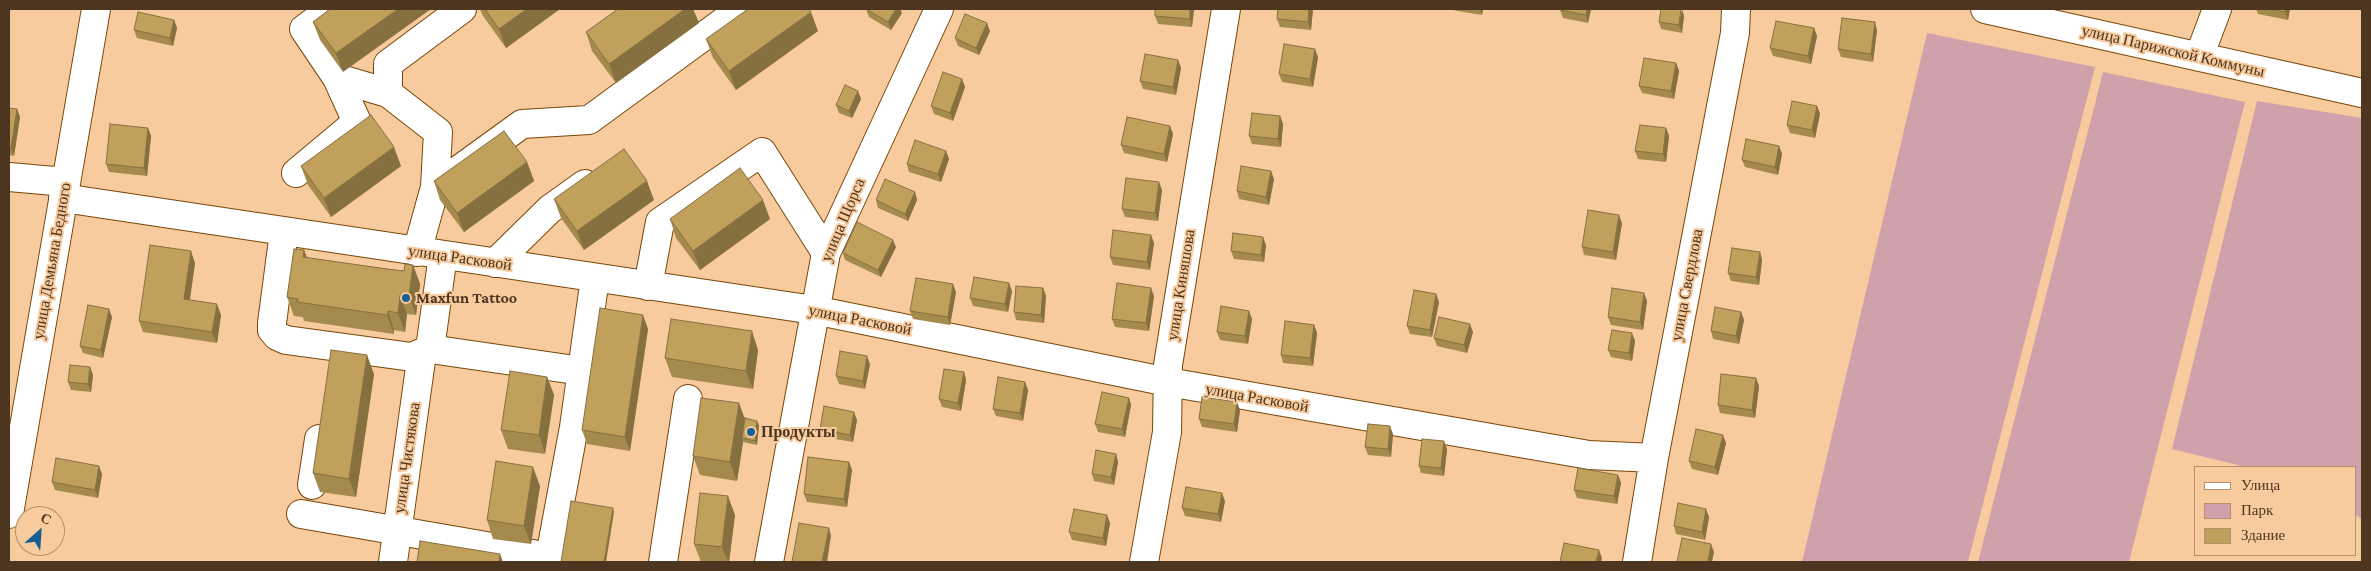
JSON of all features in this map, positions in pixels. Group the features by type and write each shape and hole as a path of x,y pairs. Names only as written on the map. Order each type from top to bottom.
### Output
{"street":[{"name":"улица Демьяна Бедного","path":"9,514 96,9"},
{"path":"296,173 358,122 336,78 304,29 331,9"},
{"path":"336,78 388,93 388,64 462,9"},
{"path":"435,187 522,124 589,120 741,9"},
{"name":"улица Щорса","path":"769,562 826,253 939,9"},
{"name":"улица Киняшова","path":"1144,562 1167,432 1168,366 1226,9"},
{"name":"улица Свердлова","path":"1637,562 1654,458 1735,33 1736,9"},
{"name":"улица Парижской Коммуны","path":"1985,9 2362,93"},
{"path":"2199,56 2217,9"},
{"name":"улица Чистякова","path":"388,93 438,132 426,351 393,562"},
{"path":"648,286 660,222 762,152 826,253"},
{"path":"495,263 550,209 603,172"},
{"name":"улица Расковой","path":"9,177 64,190 284,232 814,310 1168,382 1589,455 1654,458"},
{"path":"284,232 272,330 277,336 286,340 412,357 426,351 582,371"},
{"path":"301,514 397,530 550,560 574,427 595,278"},
{"path":"328,374 332,346"},
{"path":"663,562 688,399"},
{"path":"312,486 323,411"}],"green space":[{"path":"1927,33 2095,67 1968,562 1802,562"},
{"path":"2103,72 2245,102 2129,562 1978,562"},
{"path":"2257,101 2362,118 2362,519 2356,516 2356,466 2242,466 2172,449"}],"building":[{"path":"330,9 398,9 336,53 313,22"},
{"path":"485,9 527,9 499,29"},
{"path":"618,9 685,9 609,64 586,32"},
{"path":"748,9 809,9 811,12 729,71 706,39"},
{"path":"866,9 896,9 888,22"},
{"path":"1155,9 1190,9 1190,19 1155,16"},
{"path":"1278,9 1309,9 1308,22 1277,19"},
{"path":"1560,9 1587,9 1586,15"},
{"path":"1661,9 1681,9 1679,25 1659,22"},
{"path":"2268,9 2286,9 2285,12"},
{"path":"138,12 174,20 170,38 134,30"},
{"path":"965,14 987,23 976,48 955,38"},
{"path":"1842,18 1875,22 1871,54 1838,49"},
{"path":"1776,21 1814,28 1808,56 1770,48"},
{"path":"1284,44 1315,49 1310,79 1279,74"},
{"path":"1145,54 1178,60 1173,87 1140,81"},
{"path":"1644,58 1676,63 1671,91 1639,86"},
{"path":"943,72 962,79 950,113 931,106"},
{"path":"845,85 858,91 849,111 836,105"},
{"path":"1792,101 1817,106 1812,130 1787,125"},
{"path":"9,108 17,109 11,148 9,148"},
{"path":"1252,113 1280,116 1278,139 1249,136"},
{"path":"371,115 394,147 324,198 301,166"},
{"path":"1127,117 1170,126 1164,154 1121,145"},
{"path":"110,124 148,128 144,168 106,164"},
{"path":"1640,125 1666,128 1663,154 1635,151"},
{"path":"504,131 527,162 457,213 434,181"},
{"path":"1746,139 1779,146 1775,167 1742,160"},
{"path":"915,140 946,151 938,174 907,164"},
{"path":"624,149 647,181 577,231 554,199"},
{"path":"1241,166 1271,171 1266,197 1237,191"},
{"path":"740,168 763,200 693,251 670,219"},
{"path":"1126,178 1159,182 1155,213 1122,209"},
{"path":"885,179 915,192 905,214 876,200"},
{"path":"1588,210 1619,215 1613,252 1582,247"},
{"path":"857,222 893,240 878,270 843,253"},
{"path":"1113,230 1151,235 1147,262 1110,257"},
{"path":"1233,233 1263,237 1261,255 1231,251"},
{"path":"150,245 191,251 184,299 217,304 212,332 139,321"},
{"path":"1732,248 1760,252 1756,277 1728,273"},
{"path":"294,249 304,250 303,257 387,269 404,271 405,264 413,265 409,296 400,295 398,313 388,311 387,315 297,302 298,299 287,297"},
{"path":"974,277 1009,283 1005,304 970,298"},
{"path":"916,278 953,284 948,317 910,311"},
{"path":"1117,283 1151,288 1146,323 1112,319"},
{"path":"1016,286 1043,288 1041,315 1014,312"},
{"path":"1612,288 1644,293 1640,322 1608,317"},
{"path":"1414,290 1436,294 1430,330 1407,326"},
{"path":"88,305 109,309 101,350 80,346"},
{"path":"1221,306 1249,311 1245,336 1217,332"},
{"path":"1715,307 1741,312 1736,336 1711,331"},
{"path":"600,308 643,315 625,437 582,430"},
{"path":"1439,317 1470,324 1464,345 1434,338"},
{"path":"671,319 752,331 746,371 665,358"},
{"path":"1285,321 1314,325 1310,358 1281,355"},
{"path":"1612,330 1632,333 1629,353 1608,350"},
{"path":"331,350 367,355 349,479 313,473"},
{"path":"840,351 867,356 863,381 836,376"},
{"path":"70,365 90,367 88,384 68,382"},
{"path":"944,369 964,372 958,403 939,399"},
{"path":"510,371 547,377 539,435 501,430"},
{"path":"1721,374 1756,378 1752,410 1718,405"},
{"path":"998,377 1025,382 1020,413 993,409"},
{"path":"1102,392 1129,398 1122,429 1095,424"},
{"path":"1202,397 1237,402 1234,424 1199,419"},
{"path":"701,398 739,403 730,462 693,456"},
{"path":"824,406 854,412 850,435 820,429"},
{"path":"745,418 757,421 755,441 742,438"},
{"path":"1368,424 1390,426 1388,449 1365,447"},
{"path":"1696,429 1723,435 1715,467 1689,461"},
{"path":"1422,439 1444,441 1441,468 1419,466"},
{"path":"1096,450 1116,454 1111,477 1092,474"},
{"path":"808,457 849,462 844,499 804,494"},
{"path":"56,458 99,466 95,490 52,482"},
{"path":"496,461 533,467 524,526 487,520"},
{"path":"1578,468 1618,475 1614,496 1574,490"},
{"path":"1186,487 1222,493 1218,514 1182,508"},
{"path":"700,493 728,496 722,547 694,544"},
{"path":"571,501 613,508 604,562 561,562"},
{"path":"1678,503 1706,509 1702,532 1674,526"},
{"path":"1074,509 1107,515 1103,538 1069,532"},
{"path":"799,523 829,528 822,562 792,562"},
{"path":"1682,538 1711,544 1708,562 1677,562"},
{"path":"420,541 500,554 499,562 417,562"},
{"path":"1564,543 1599,550 1596,562 1560,562"}],"place":[{"name":"Maxfun Tattoo","path":"406,298"},
{"name":"Продукты","path":"751,432"}]}
